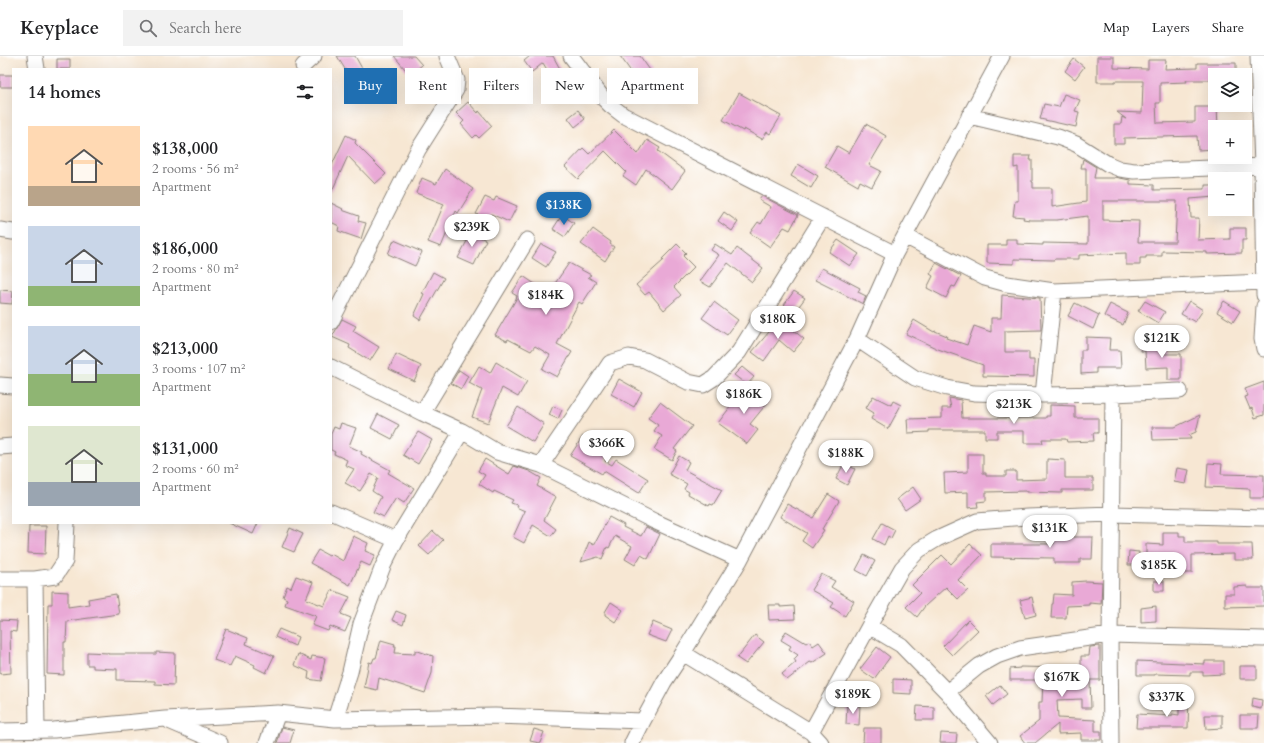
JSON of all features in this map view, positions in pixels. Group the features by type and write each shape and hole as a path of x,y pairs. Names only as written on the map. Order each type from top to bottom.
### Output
{"street":[{"path":"34,56 37,68"},
{"path":"332,320 418,150 456,90 457,80 447,56"},
{"path":"571,56 602,97 610,106 623,115 895,254"},
{"path":"632,743 664,682 740,560 857,340 895,254 1002,56"},
{"path":"905,236 984,278 1007,284 1054,291 1264,288 1258,56"},
{"path":"969,116 1058,137 1076,144 1108,164 1120,169 1134,172 1262,166"},
{"path":"541,465 610,363 628,357 644,360 688,382 703,385 714,378 739,352 823,217"},
{"path":"0,230 12,232"},
{"path":"422,413 527,240"},
{"path":"1043,395 1054,291"},
{"path":"1264,306 1262,339 1264,349"},
{"path":"857,340 915,378 947,388 974,393 1043,395 1180,391"},
{"path":"332,368 422,413 462,431 497,452 541,465 654,521 740,560"},
{"path":"0,385 12,386"},
{"path":"1112,743 1110,635 1113,394"},
{"path":"335,719 350,672 361,624 383,566 396,540 462,431"},
{"path":"0,448 12,446"},
{"path":"332,512 396,540"},
{"path":"683,653 816,738 869,626 902,568 919,550 937,539 977,521 1027,517 1112,514 1264,518"},
{"path":"0,579 35,579 55,576 65,561 67,524"},
{"path":"35,579 37,731"},
{"path":"869,626 901,645 947,692 990,743"},
{"path":"947,692 979,666 997,656 1020,648 1110,635 1264,638"},
{"path":"267,743 278,713"},
{"path":"0,731 37,731 54,737 165,719 278,713 335,719 495,716 643,721"},
{"path":"165,719 220,743"}],"building":[{"path":"337,56 355,56 362,68 344,68"},
{"path":"394,56 414,56 422,65 418,68 405,69"},
{"path":"530,56 553,56 560,68 546,68 543,63 533,71 533,68 529,68 524,61"},
{"path":"620,56 640,56 648,68 628,68"},
{"path":"1097,57 1114,57 1114,68 1148,69 1148,60 1166,60 1165,69 1197,68 1197,63 1236,63 1236,68 1208,68 1208,80 1186,80 1187,82 1160,83 1160,103 1156,103 1157,123 1195,122 1195,107 1208,107 1208,112 1217,112 1218,120 1208,120 1208,149 1198,150 1197,136 1124,138 1124,144 1114,144 1114,124 1121,124 1122,117 1126,119 1117,112 1142,113 1143,81 1097,82"},
{"path":"57,59 70,59 70,68 57,68"},
{"path":"1074,59 1084,67 1075,79 1065,71"},
{"path":"0,75 12,75 12,87 0,87"},
{"path":"739,93 781,116 770,134 767,132 762,139 723,120"},
{"path":"1064,94 1080,100 1075,111 1079,112 1076,127 1040,119 1044,104 1059,107"},
{"path":"468,102 478,113 479,111 492,126 479,138 476,135 473,138 461,124 464,121 456,113"},
{"path":"578,110 585,119 575,127 568,118"},
{"path":"866,124 886,136 869,165 881,171 872,187 860,181 858,186 825,167 837,146 849,153"},
{"path":"614,130 638,154 647,140 660,148 658,151 685,171 672,189 646,169 636,185 623,176 626,172 605,151 578,179 565,167 583,148 589,154"},
{"path":"346,135 356,140 355,143 386,174 375,184 348,156 332,191 332,165"},
{"path":"1014,156 1031,156 1030,160 1032,160 1033,188 1052,188 1052,207 1086,202 1086,168 1081,168 1083,159 1096,167 1094,178 1115,177 1130,180 1130,184 1154,185 1154,190 1205,189 1205,185 1208,185 1208,198 1190,199 1191,218 1199,218 1198,240 1230,239 1230,228 1246,228 1246,240 1242,240 1242,253 1207,254 1207,252 1162,251 1162,256 1146,256 1146,258 1140,258 1140,265 1126,265 1126,253 1079,255 1079,259 1014,259 1014,264 987,263 987,245 1006,245 1006,239 1017,239 1017,244 1088,244 1088,216 1057,220 1030,220 1023,219 1024,217 1013,216 1015,201 1018,201 1018,167 1014,168","holes":["1103,201 1177,201 1175,242 1138,242 1139,221 1103,220"]},
{"path":"798,164 818,176 811,188 791,176"},
{"path":"445,169 473,189 458,213 456,211 441,247 428,242 444,204 416,193 422,178 436,184"},
{"path":"762,196 798,215 790,230 784,227 770,247 750,233 758,222 761,224 771,207 759,200"},
{"path":"485,197 494,201 496,197 517,206 509,222 491,214 489,220 476,214"},
{"path":"332,204 343,209 342,210 359,216 358,221 366,223 361,239 338,231 339,226 332,222"},
{"path":"724,212 738,222 732,231 718,221"},
{"path":"562,215 574,223 565,237 553,229"},
{"path":"593,229 611,242 610,244 614,247 605,261 581,244"},
{"path":"468,231 486,240 474,265 458,258 467,241 464,240"},
{"path":"394,240 422,252 415,266 388,254"},
{"path":"838,240 859,254 850,266 829,252"},
{"path":"541,244 556,252 546,267 532,258"},
{"path":"677,244 686,253 683,256 694,267 674,287 681,295 664,310 649,292 645,295 636,285 664,260 662,259"},
{"path":"715,244 732,255 737,248 763,268 752,282 728,263 710,287 700,281 719,255 711,250"},
{"path":"569,263 591,275 588,277 596,282 582,304 579,302 557,344 572,352 557,377 542,369 550,355 535,346 531,351 508,339 507,341 495,335 515,301 517,296 512,293 523,276 535,284 530,293 543,301"},
{"path":"936,263 961,276 955,287 952,286 946,298 927,288 933,276 930,274"},
{"path":"822,268 860,288 858,292 866,296 863,304 815,280"},
{"path":"433,272 444,278 420,320 414,316 424,294 422,293"},
{"path":"0,290 12,291 12,304 0,303"},
{"path":"794,291 805,298 794,313 784,305"},
{"path":"1002,295 1040,298 1041,330 1005,331 1005,352 1029,352 1029,360 1034,360 1034,377 983,376 983,365 938,349 906,334 914,320 934,332 935,331 947,336 946,338 967,345 974,326 991,332 991,318 1001,318"},
{"path":"1145,301 1165,312 1158,323 1138,311"},
{"path":"1189,301 1203,310 1195,322 1181,314"},
{"path":"1224,301 1240,311 1233,322 1217,312"},
{"path":"714,302 738,320 727,335 702,318"},
{"path":"1075,303 1099,315 1093,329 1068,316"},
{"path":"1110,304 1128,313 1123,325 1104,316"},
{"path":"342,319 356,326 353,331 379,347 370,361 349,348 350,345 332,337"},
{"path":"780,319 804,339 793,352 779,340 764,361 752,352"},
{"path":"1086,337 1110,338 1109,350 1120,350 1121,368 1096,368 1096,373 1081,374 1081,350 1086,350"},
{"path":"1141,342 1164,342 1165,354 1181,354 1181,380 1168,380 1168,367 1146,368 1145,351 1141,351"},
{"path":"396,354 421,366 414,381 389,369"},
{"path":"496,362 527,381 518,397 502,388 488,423 472,417 482,390 469,383 479,366 490,373"},
{"path":"742,367 754,377 747,385 734,375"},
{"path":"459,370 468,376 461,389 451,383"},
{"path":"619,379 642,392 634,407 611,394"},
{"path":"1264,382 1264,415 1255,418 1252,408 1250,409 1245,397 1248,396 1245,389"},
{"path":"747,385 768,402 750,424 758,430 747,444 718,423"},
{"path":"873,396 891,405 893,401 901,405 888,429 871,419 874,413 866,408"},
{"path":"949,398 961,400 962,418 1046,418 1046,416 1050,416 1050,405 1075,406 1075,418 1098,418 1098,433 1093,433 1094,441 1067,442 1066,439 1042,439 1043,443 1024,443 1024,431 997,431 997,438 985,438 985,430 929,430 929,432 908,433 907,419 942,418 942,408 951,408"},
{"path":"660,402 692,426 674,449 677,451 672,460 654,449 662,436 654,431 658,425 648,418"},
{"path":"553,406 562,410 558,419 549,415"},
{"path":"518,407 544,424 533,442 506,426"},
{"path":"378,414 399,425 392,439 371,428"},
{"path":"1200,415 1196,432 1189,435 1191,439 1153,440 1152,427 1175,427"},
{"path":"341,423 356,428 349,446 362,452 361,454 390,470 388,473 414,488 404,503 396,498 384,517 373,512 381,497 372,491 378,478 371,474 360,491 345,483 354,469 345,465 347,460 334,454 335,452 332,450 332,432 334,427 339,429"},
{"path":"418,432 432,440 418,464 403,455"},
{"path":"583,436 609,452 605,461 612,465 616,459 648,479 639,493 604,471 602,474 570,456"},
{"path":"968,454 983,454 983,473 986,473 986,476 1006,476 1006,471 1016,471 1016,480 1047,479 1047,459 1065,460 1065,478 1093,478 1093,490 1062,490 1062,493 1027,491 986,492 986,501 977,502 978,507 968,508 968,492 945,493 944,473 968,472"},
{"path":"679,456 689,462 685,470 722,490 713,505 710,504 709,506 688,494 689,492 684,489 687,484 669,474"},
{"path":"485,459 509,474 514,466 529,471 541,478 537,486 556,497 544,520 556,529 551,536 533,525 524,543 513,537 525,511 516,507 517,505 511,503 513,500 494,491 493,493 479,484 485,475 478,471"},
{"path":"844,463 855,469 847,485 836,479"},
{"path":"1208,463 1222,464 1221,474 1264,475 1264,498 1250,498 1250,489 1206,487"},
{"path":"1177,468 1189,470 1186,484 1174,482"},
{"path":"913,487 921,499 905,510 897,499"},
{"path":"828,494 839,501 822,529 824,530 812,548 802,541 807,533 780,517 787,504 813,518"},
{"path":"609,517 624,525 623,527 641,536 646,527 660,534 648,559 641,555 635,565 625,559 632,546 615,536 609,548 607,547 602,559 598,557 581,562 589,542 594,545"},
{"path":"882,523 895,530 891,538 888,536 884,545 873,539"},
{"path":"231,524 258,524 253,534"},
{"path":"1058,525 1069,525 1069,537 1093,537 1092,559 1080,559 1080,563 1054,563 1054,558 991,557 991,544 1054,544 1054,534 1058,534"},
{"path":"29,526 46,526 45,554 28,553"},
{"path":"290,528 303,534 294,552 282,547"},
{"path":"433,531 443,540 429,555 419,546"},
{"path":"1163,532 1179,532 1179,536 1185,536 1185,542 1252,544 1253,560 1234,560 1234,554 1192,555 1192,573 1168,573 1168,559 1146,559 1146,544 1163,545"},
{"path":"353,536 368,543 365,551 375,555 370,566 361,562 350,585 310,563 318,550 329,556 331,554 343,561"},
{"path":"970,544 982,555 958,580 968,590 958,599 946,587 925,606 917,617 906,607 920,593 912,585 942,555 951,564"},
{"path":"1129,551 1139,552 1139,565 1128,565"},
{"path":"864,555 875,561 867,576 856,570"},
{"path":"821,574 835,581 831,587 854,601 845,616 831,607 834,603 811,590"},
{"path":"296,576 313,582 306,599 324,606 332,590 350,597 341,614 351,618 345,632 330,626 328,631 312,625 316,616 285,605 287,599 283,597 287,586 291,588"},
{"path":"1154,581 1164,581 1164,591 1154,591"},
{"path":"1072,582 1102,582 1101,604 1089,603 1089,605 1067,606 1066,618 1051,618 1054,594 1072,595"},
{"path":"1247,586 1247,588 1264,588 1264,606 1225,607 1225,594 1234,594 1234,587"},
{"path":"52,591 68,592 68,607 89,604 88,599 116,594 119,614 67,621 66,642 64,642 64,675 47,674 48,604 52,604"},
{"path":"1032,597 1036,615 1025,618 1020,600"},
{"path":"611,602 623,610 615,622 605,615 605,612"},
{"path":"768,605 780,605 780,607 794,606 795,619 769,620"},
{"path":"1156,606 1156,621 1141,622 1141,608"},
{"path":"396,611 406,615 403,625 392,620"},
{"path":"0,620 17,621 16,632 10,631 11,673 0,674"},
{"path":"968,620 978,630 952,655 943,646"},
{"path":"653,622 672,630 666,642 647,635"},
{"path":"226,629 248,638 246,644 274,656 266,673 254,667 255,665 235,656 230,666 214,660"},
{"path":"279,629 298,637 295,646 275,637"},
{"path":"786,631 806,643 809,641 813,646 819,642 827,653 812,663 810,662 787,680 782,674 796,662 794,659 798,655 789,649 791,646 781,640"},
{"path":"755,635 764,642 746,664 737,658"},
{"path":"381,640 395,644 395,653 415,654 415,650 433,656 432,673 425,693 379,678 377,690 364,687 369,662 372,663 374,658 376,658"},
{"path":"1100,646 1100,680 1090,680 1091,708 1082,708 1082,699 1057,700 1058,718 1095,720 1095,731 1101,731 1101,740 1081,740 1081,733 1058,734 1058,724 1035,743 1025,743 1020,736 1039,721 1039,702 1042,702 1043,680 1010,680 1010,669 1020,667 1061,668 1061,683 1081,685 1081,656 1089,656 1090,647"},
{"path":"877,647 890,657 874,679 860,669"},
{"path":"87,652 108,654 156,654 156,652 175,653 174,685 155,684 155,681 117,680 117,669 93,668 93,665 87,665"},
{"path":"298,654 311,660 312,656 325,658 321,681 308,679 309,672 294,665"},
{"path":"1137,661 1205,664 1205,661 1224,661 1224,674 1203,675 1203,672 1190,672 1190,675 1137,675"},
{"path":"1240,666 1257,666 1257,679 1240,679"},
{"path":"893,679 911,680 911,694 893,693"},
{"path":"1000,685 1007,694 993,705 986,696"},
{"path":"1179,694 1189,695 1188,728 1136,728 1137,714 1179,715"},
{"path":"1253,698 1262,700 1261,709 1252,707"},
{"path":"847,705 860,706 859,725 846,724"},
{"path":"917,706 934,707 934,720 916,720"},
{"path":"1205,715 1222,715 1222,728 1206,729"},
{"path":"1240,715 1259,715 1258,728 1240,728"},
{"path":"282,727 294,730 290,743 277,743"},
{"path":"864,728 881,728 881,743 863,743"},
{"path":"534,729 544,732 540,743 530,741"},
{"path":"941,733 957,734 956,743 940,743"}]}
